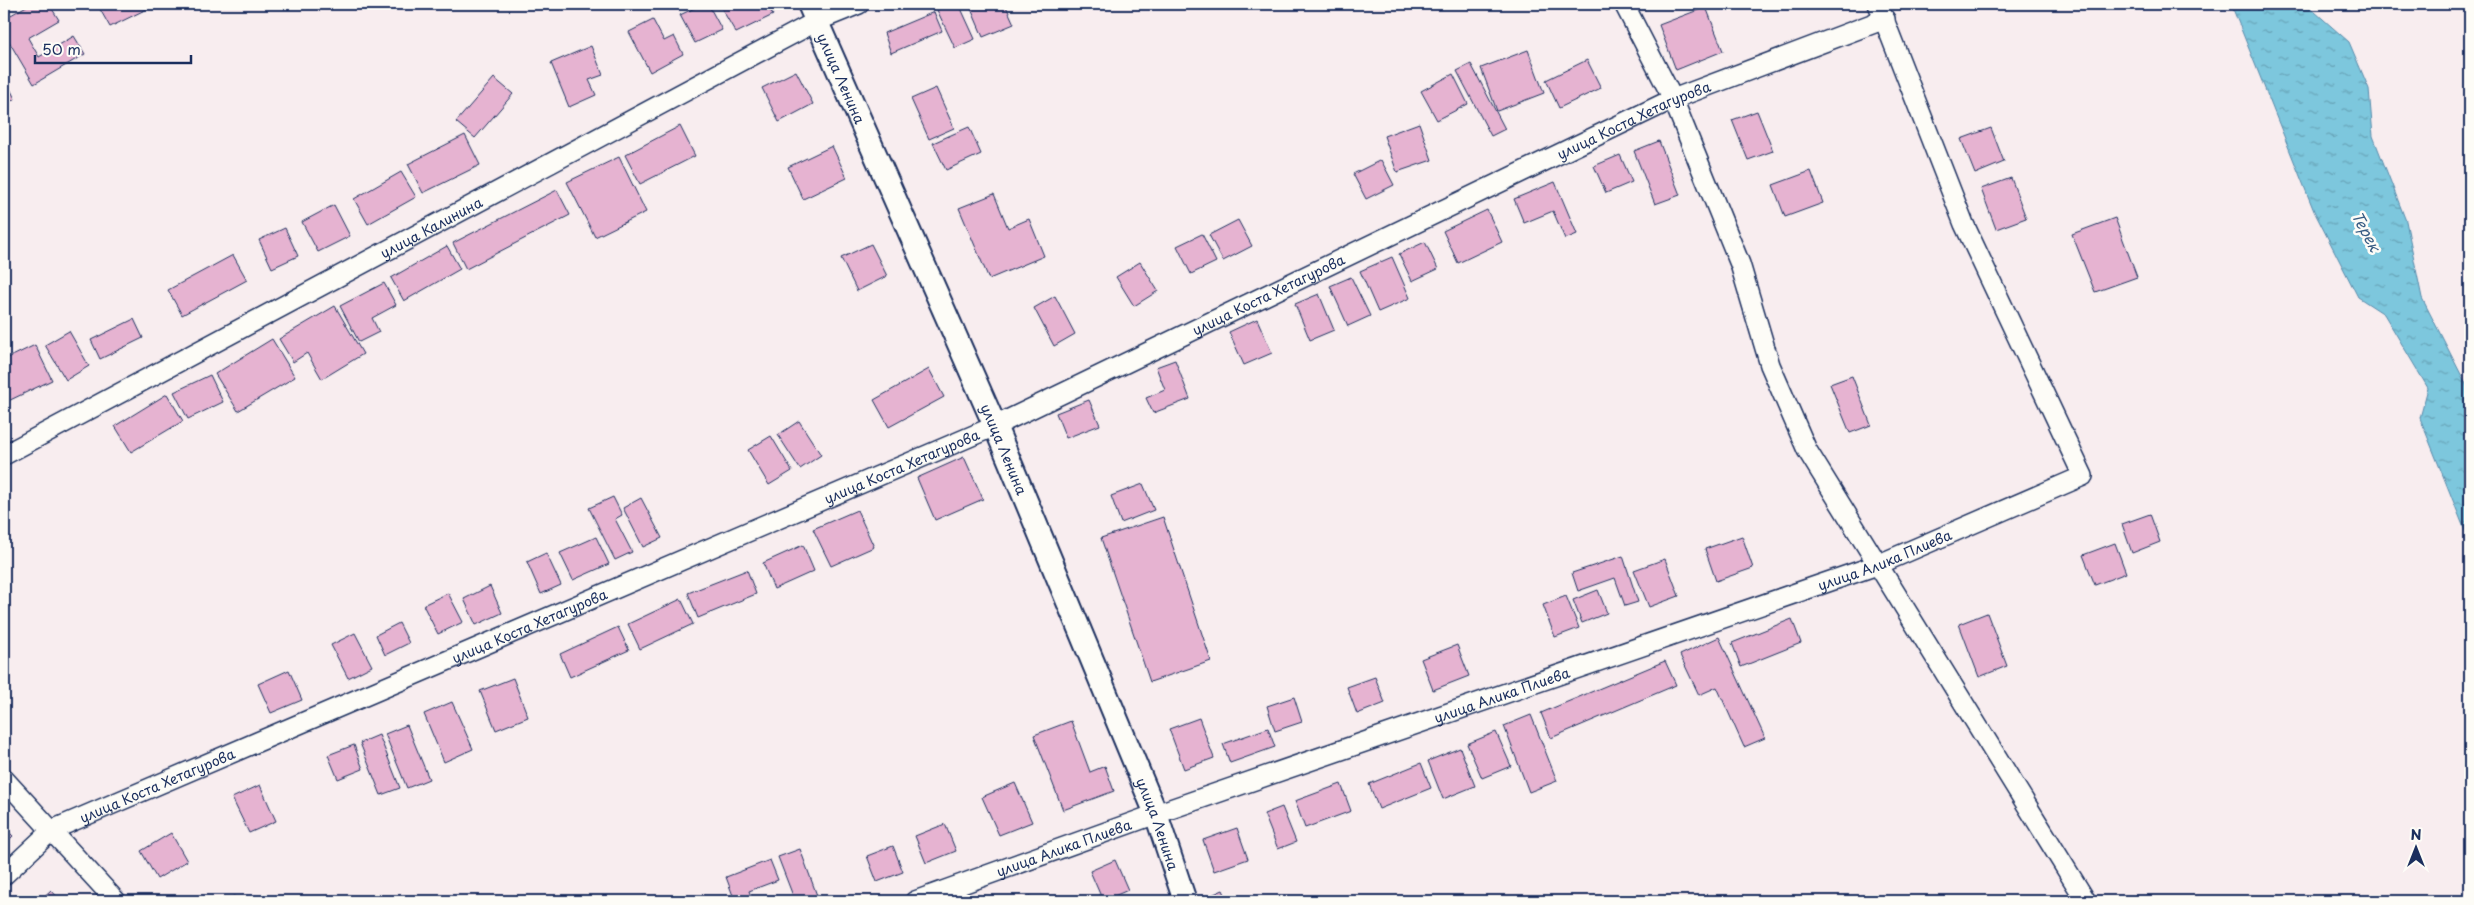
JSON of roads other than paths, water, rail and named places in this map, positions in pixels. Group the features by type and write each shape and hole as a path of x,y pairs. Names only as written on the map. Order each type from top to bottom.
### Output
{"street":[{"name":"улица Калинина","path":"4,455 813,12 859,4"},
{"path":"1624,4 1673,99 1740,264 1770,365 1803,441 1877,565 2086,901"},
{"name":"улица Коста Хетагурова","path":"4,875 52,830 995,426 1673,99 1881,11"},
{"name":"улица Алика Плиева","path":"916,901 1156,814 1877,565 2083,476 1964,224 1881,11"},
{"name":"улица Ленина","path":"813,12 995,426 1156,814 1185,901"},
{"path":"4,779 116,901"}],"water":[{"name":"Терек","path":"2231,4 2306,4 2349,42 2369,89 2373,136 2406,221 2422,298 2470,392 2470,543 2420,418 2428,388 2384,314 2358,297 2314,211"}]}
